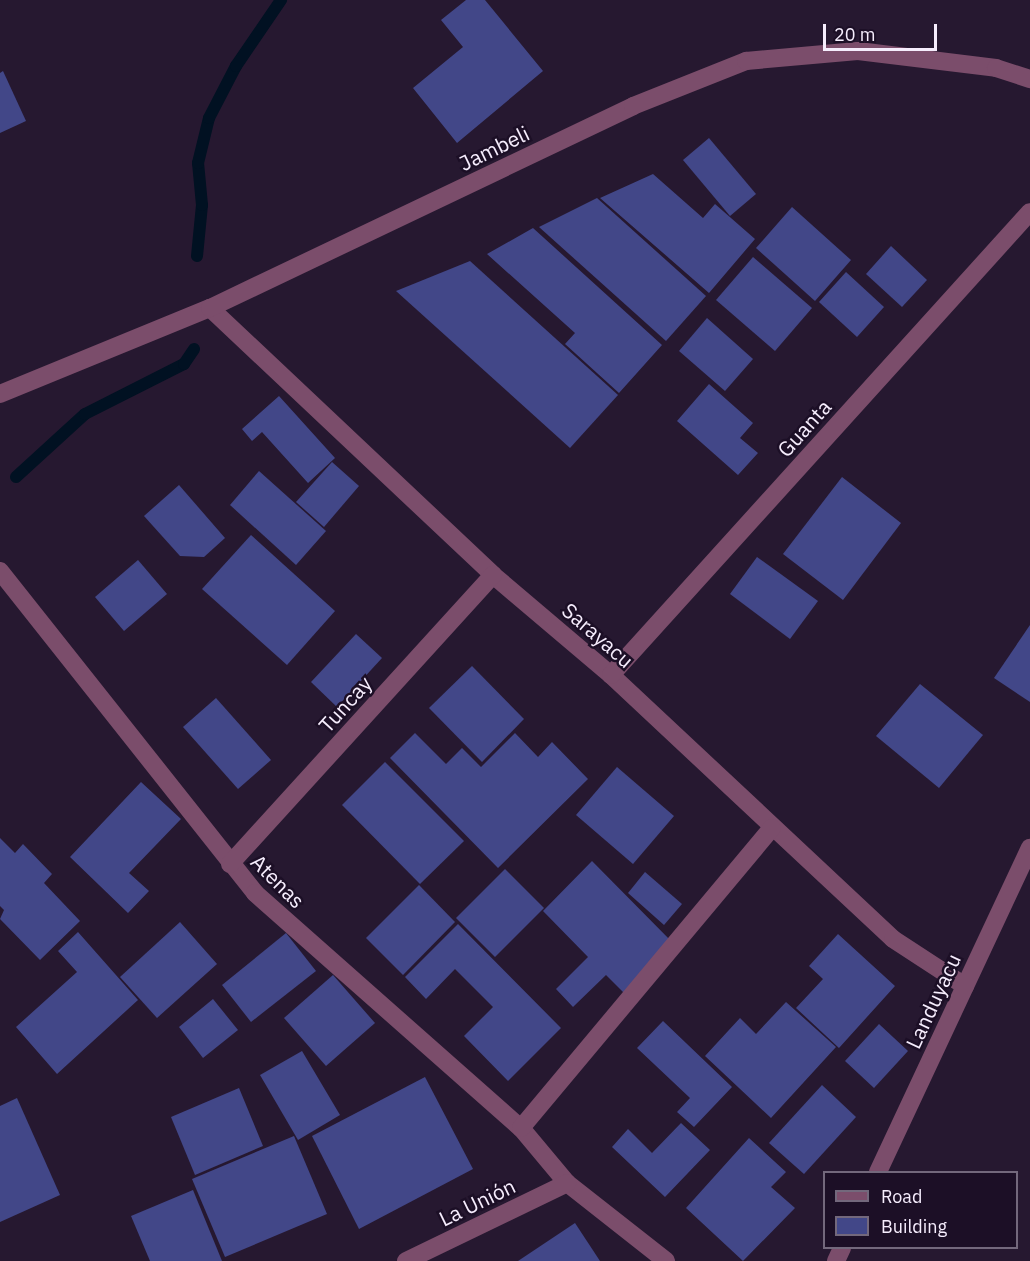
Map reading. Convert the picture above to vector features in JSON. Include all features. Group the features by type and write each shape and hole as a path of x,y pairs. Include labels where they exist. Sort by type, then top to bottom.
{"street":[{"name":"Jambeli","path":"0,394 210,308 633,106 746,61 858,51 996,68 1030,79"},
{"name":"Guanta","path":"611,675 1030,212"},
{"name":"Sarayacu","path":"210,308 493,575 611,675 893,939 965,986"},
{"name":"Atenas","path":"0,571 255,893 522,1128 567,1183 666,1261"},
{"name":"Tuncay","path":"230,864 493,575"},
{"path":"522,1128 772,828"},
{"name":"Landuyacu","path":"879,1171 1029,853"},
{"name":"La Unión","path":"406,1261 567,1183"}],"building":[{"path":"466,0 485,0 543,71 457,143 413,88 463,47 441,20"},
{"path":"3,71 26,121 0,133 0,73"},
{"path":"709,138 756,194 730,216 683,160"},
{"path":"653,174 703,218 715,204 755,239 709,293 600,198"},
{"path":"597,198 706,296 666,341 539,227"},
{"path":"792,207 851,260 815,301 756,248"},
{"path":"533,228 662,345 619,393 565,344 575,333 487,254"},
{"path":"891,246 927,280 902,307 866,274"},
{"path":"753,257 812,308 775,351 716,300"},
{"path":"470,261 618,395 570,448 396,291"},
{"path":"846,272 884,307 857,337 819,302"},
{"path":"707,318 753,359 725,391 679,351"},
{"path":"709,384 753,423 740,438 758,453 738,475 677,421"},
{"path":"279,396 335,458 308,483 262,432 252,441 242,429"},
{"path":"332,462 359,486 324,527 296,502"},
{"path":"259,471 326,531 296,565 230,505"},
{"path":"842,477 901,523 843,600 783,554"},
{"path":"179,485 225,538 204,557 180,556 144,516"},
{"path":"251,535 335,611 287,665 202,589"},
{"path":"757,557 818,601 790,639 730,594"},
{"path":"138,560 167,594 124,631 95,597"},
{"path":"1030,625 1030,702 994,678"},
{"path":"356,634 382,658 337,707 311,682"},
{"path":"472,666 524,719 482,762 429,708"},
{"path":"920,684 983,735 939,788 876,736"},
{"path":"216,698 271,760 238,789 183,727"},
{"path":"415,733 446,764 462,748 481,767 515,733 538,757 552,742 588,779 498,868 390,758"},
{"path":"385,762 464,841 420,884 342,805"},
{"path":"617,767 674,816 633,864 576,815"},
{"path":"141,782 181,819 129,873 149,891 128,913 70,857"},
{"path":"0,838 15,853 23,844 52,874 44,883 80,921 40,960 0,919 4,910 0,906"},
{"path":"592,861 674,944 625,994 606,975 573,1007 556,989 588,957 543,911"},
{"path":"505,869 544,908 495,957 456,918"},
{"path":"645,872 682,904 664,925 628,893"},
{"path":"419,885 455,922 403,975 366,938"},
{"path":"180,922 217,964 157,1018 120,977"},
{"path":"458,924 561,1028 508,1081 464,1036 493,1007 455,969 426,999 405,977"},
{"path":"78,932 138,1000 57,1074 16,1027 77,972 58,951"},
{"path":"286,933 316,971 251,1022 222,985"},
{"path":"838,934 895,986 839,1048 796,1008 823,979 809,966"},
{"path":"333,975 375,1023 326,1066 284,1018"},
{"path":"213,999 238,1030 203,1058 179,1027"},
{"path":"786,1002 836,1047 771,1118 705,1056 740,1018 756,1034"},
{"path":"663,1021 732,1087 694,1127 677,1112 690,1098 637,1048"},
{"path":"879,1024 908,1051 874,1088 845,1061"},
{"path":"302,1051 340,1115 298,1140 260,1075"},
{"path":"425,1077 473,1169 359,1229 312,1136"},
{"path":"822,1085 856,1117 804,1174 769,1143"},
{"path":"239,1088 263,1146 195,1175 171,1117"},
{"path":"17,1098 60,1195 0,1222 0,1106"},
{"path":"681,1123 710,1150 665,1197 612,1147 628,1129 652,1153"},
{"path":"294,1136 327,1214 225,1257 192,1179"},
{"path":"749,1138 786,1172 771,1187 795,1208 743,1261 686,1208"},
{"path":"193,1190 222,1261 150,1261 131,1216"},
{"path":"575,1223 600,1261 518,1261"}],"waterway":[{"path":"197,256 202,205 198,163 209,118 236,66 281,0"},
{"path":"16,477 85,414 184,364 194,349"}]}
